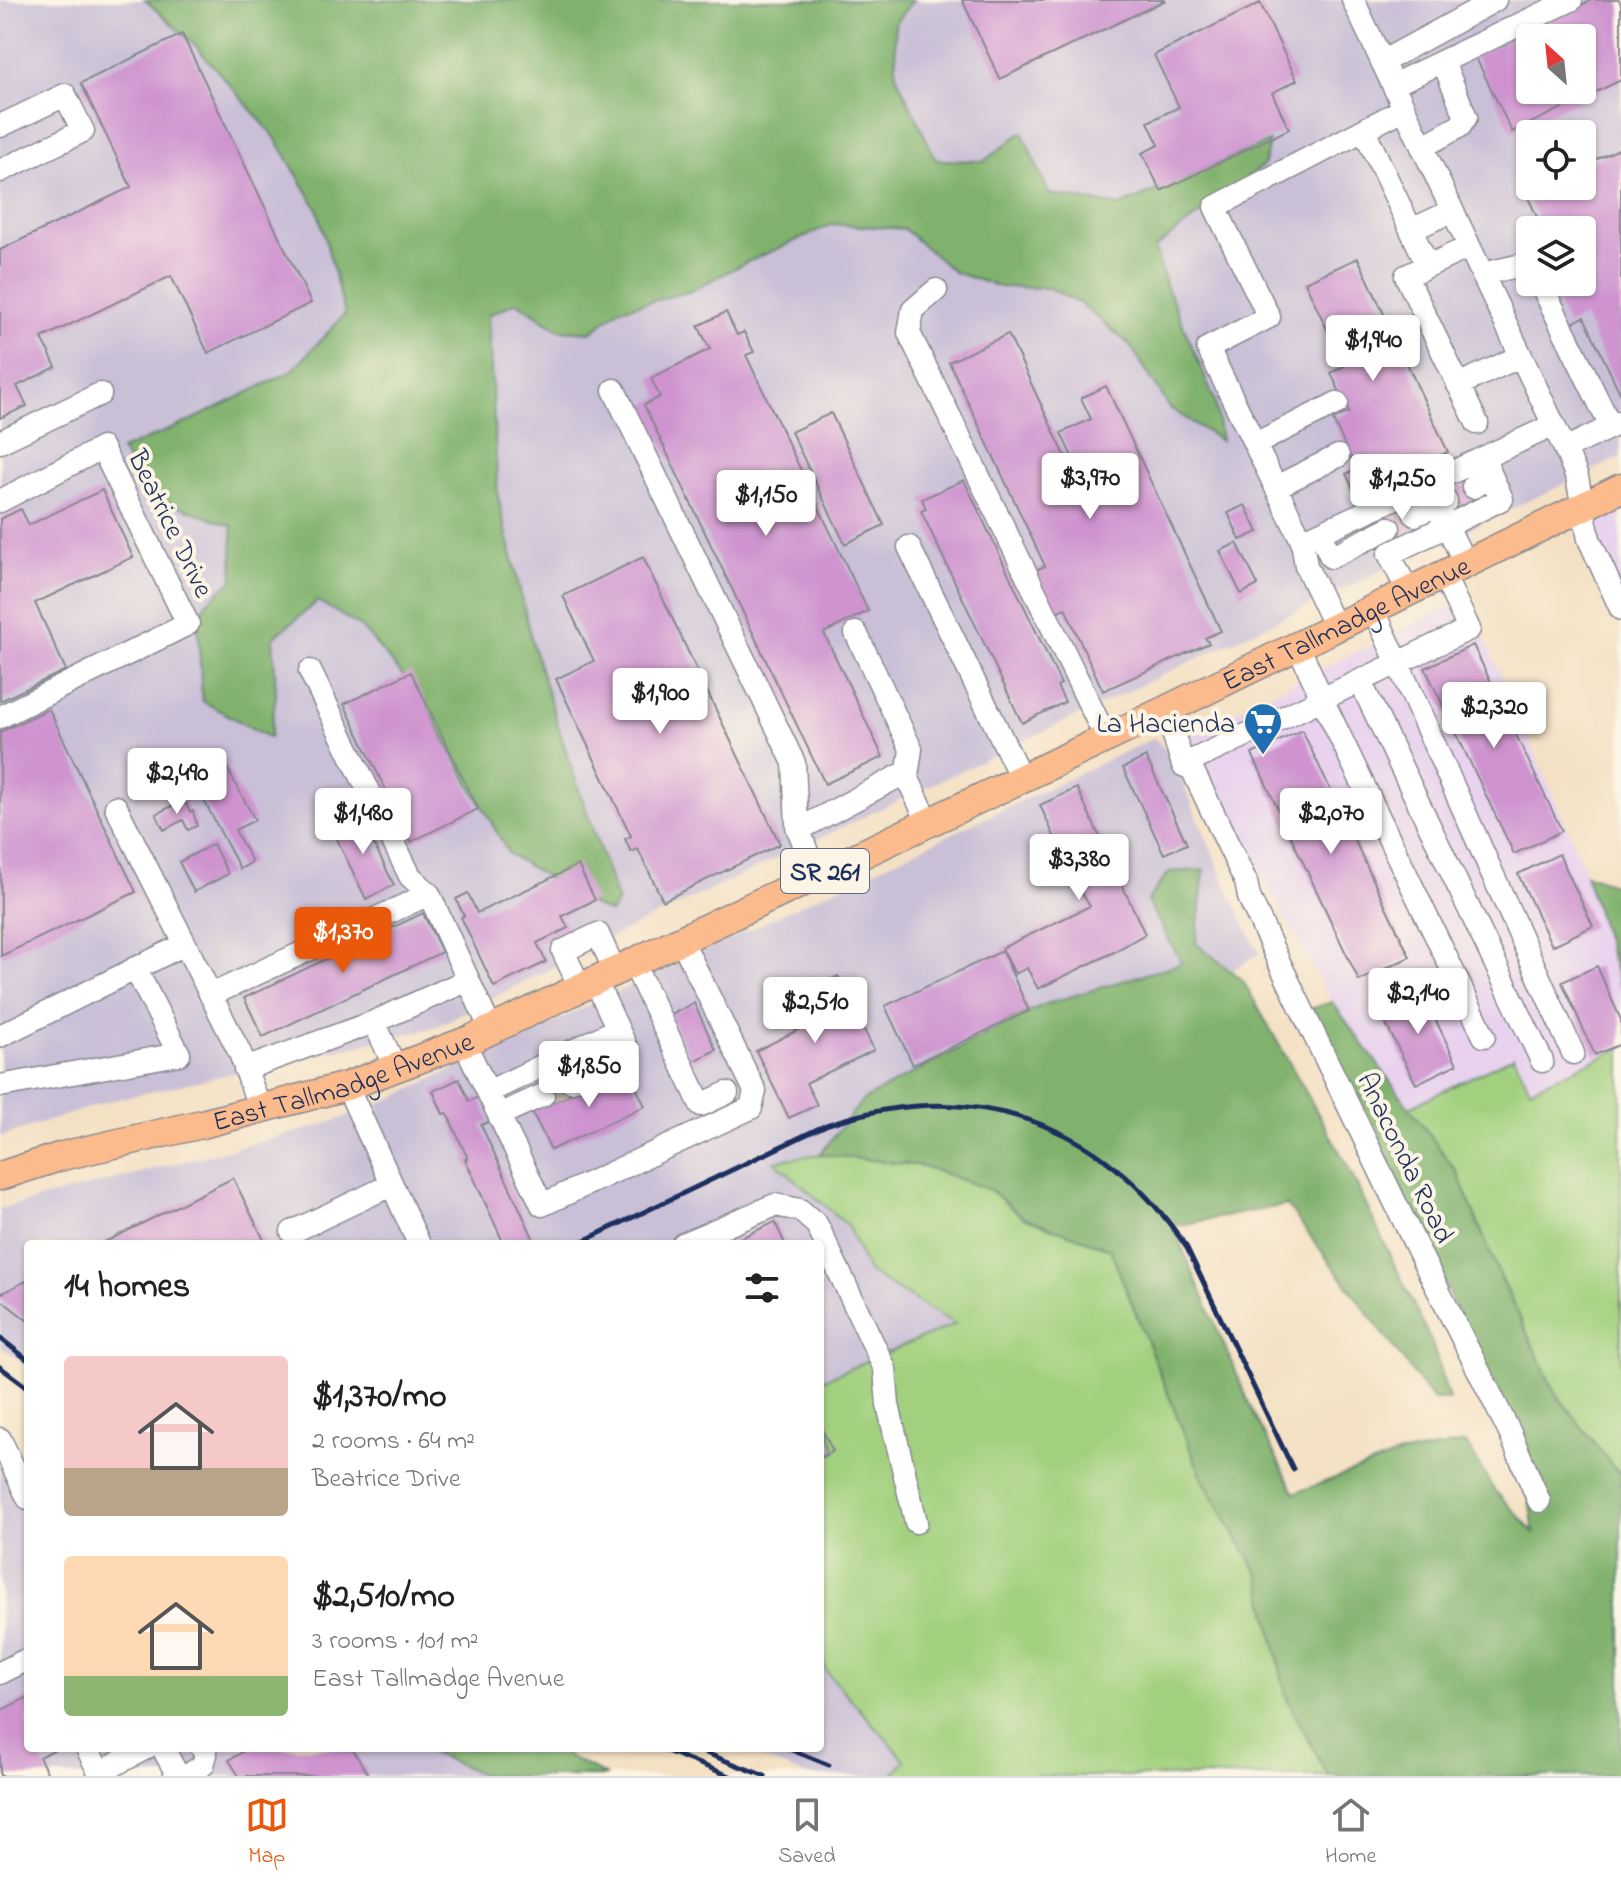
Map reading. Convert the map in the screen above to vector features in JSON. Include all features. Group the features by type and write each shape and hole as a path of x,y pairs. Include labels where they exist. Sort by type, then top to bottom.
{"main road":[{"name":"East Tallmadge Avenue","path":"0,1176 62,1156 347,1086 464,1042 1166,710 1621,488"}],"street":[{"path":"1353,0 1565,449 1577,477 1589,539 1621,609"},
{"path":"1382,62 1495,0"},
{"path":"1393,85 1571,0"},
{"path":"1422,147 1460,126 1466,117 1443,62"},
{"path":"0,126 65,95 83,131 0,171"},
{"path":"1384,531 1331,557 1311,537 1276,487 1208,348 1269,317 1215,207 1404,109"},
{"path":"1364,130 1428,266"},
{"path":"1411,230 1452,211"},
{"path":"1469,247 1406,276 1477,423"},
{"path":"1482,274 1516,266"},
{"path":"936,290 913,310 909,333 1106,738"},
{"path":"1547,296 1616,425 1565,449"},
{"path":"1458,385 1521,356"},
{"path":"614,390 794,763 798,830 816,875"},
{"path":"0,442 100,394"},
{"path":"1255,444 1337,403"},
{"path":"1311,537 1425,484 1483,474 1554,425"},
{"name":"Beatrice Drive","path":"0,501 102,448 188,624 0,717"},
{"path":"1276,487 1338,456"},
{"path":"1389,554 1502,499 1483,474"},
{"path":"1183,765 1469,629 1441,503 1425,484"},
{"path":"1415,515 1441,503"},
{"path":"1368,511 1384,531 1389,554 1408,591"},
{"path":"1311,537 1306,566 1335,627"},
{"path":"909,547 1021,778"},
{"path":"1373,608 1573,1053"},
{"path":"856,633 911,749 907,777 928,822"},
{"path":"1298,645 1484,1036"},
{"path":"310,671 410,876 429,894 491,1030"},
{"path":"1360,681 1542,1061"},
{"name":"Anaconda Road","path":"1166,710 1183,765 1192,769 1246,882 1249,897 1278,960 1510,1433 1539,1501"},
{"path":"798,830 899,776 907,777"},
{"path":"116,807 211,995 260,1109"},
{"path":"211,995 429,894"},
{"path":"464,1042 542,1205 751,1108 755,1091 681,939"},
{"path":"0,1036 185,944"},
{"path":"0,1086 179,1054 135,968"},
{"path":"571,1081 629,1053 618,1029 606,975"},
{"path":"606,975 701,1105 727,1093"},
{"path":"245,1069 374,1022 468,980"},
{"path":"374,1022 396,1069"},
{"path":"488,1092 618,1029"},
{"path":"347,1086 417,1240"},
{"path":"499,1115 543,1095"},
{"path":"292,1232 391,1185"},
{"path":"692,1240 775,1205 800,1210 817,1225 885,1369 888,1405 916,1522"},
{"path":"0,1439 24,1490"},
{"path":"0,1673 24,1661"},
{"path":"89,1752 100,1774 139,1752"},
{"path":"165,1752 178,1776"},
{"path":"187,1776 203,1765 205,1752"}],"shaded area":[{"path":"0,0 1621,0 1621,457 628,929 433,1028 109,1101 0,1137"},
{"path":"1621,488 1621,609 1584,524"},
{"path":"1467,598 1569,831 1621,965 1621,1048 1529,1089 1514,1056 1387,1118 1332,1002 1241,839 1188,734"},
{"path":"1154,738 1171,755 1231,896 1259,953 1231,971 1196,943 1204,870 1147,901 1183,963 1046,1004 1019,1016 821,1153 990,1190 1023,1217 966,1689 892,1776 808,1776 747,1752 824,1752 824,1240 24,1240 24,1363 0,1346 0,1209 317,1127 380,1104"},
{"path":"0,1439 24,1490 24,1752 430,1752 486,1776 0,1776"}],"green space":[{"path":"145,0 913,0 895,23 896,75 936,160 984,161 1022,132 1049,194 1120,206 1269,142 1264,165 1155,248 1166,285 1215,401 1221,441 1170,408 1130,345 1081,304 1049,288 1000,287 954,272 904,229 833,224 688,292 620,309 591,332 559,330 517,302 488,315 498,497 533,646 618,902 610,913 509,854 422,698 362,628 318,601 273,638 276,694 270,738 202,701 198,623 206,603 233,579 232,526 148,495 121,450 188,422 292,371 345,314 317,208 274,136 195,45"},
{"path":"1204,870 1196,943 1243,981 1346,1163 1432,1343 1449,1400 1433,1400 1287,1205 1173,1226 1255,1417 1295,1493 1397,1455 1466,1443 1494,1490 1534,1532 1520,1439 1310,1009 1332,1002 1457,1172 1496,1267 1554,1391 1621,1474 1621,1776 1328,1776 1287,1699 1259,1575 1202,1478 1110,1249 1023,1217 990,1190 923,1166 820,1154 863,1100 1019,1016 1046,1004 1182,963 1147,901 1169,872"},
{"path":"1585,874 1621,887 1621,987 1620,985"},
{"path":"1621,1048 1621,1474 1554,1391 1496,1267 1457,1172 1387,1118 1514,1056 1530,1089"},
{"path":"820,1154 923,1166 990,1190 1023,1217 1110,1249 1202,1478 1259,1575 1287,1699 1328,1776 892,1776 905,1760 824,1667 824,1457 836,1451 824,1414 824,1379 955,1324 868,1272 847,1225 774,1161"},
{"path":"430,1752 560,1752 607,1776 486,1776"}],"building":[{"path":"962,0 1166,0 1000,79"},
{"path":"1592,0 1619,0 1621,80 1596,92 1596,24 1542,24"},
{"path":"1260,3 1297,80 1272,93 1289,129 1161,191 1142,153 1159,145 1148,122 1179,107 1154,55"},
{"path":"182,34 311,303 208,353 171,276 42,338 56,367 17,386 27,406 0,418 0,250 131,187 81,83"},
{"path":"1516,36 1516,104 1571,104 1537,120 1516,120 1516,130 1512,132 1475,56"},
{"path":"1621,148 1621,395 1584,317 1568,325 1554,296 1596,296 1596,216 1537,216 1529,200 1596,200 1596,160"},
{"path":"1358,258 1448,452 1356,495 1346,474 1356,469 1333,420 1349,412 1331,373 1344,366 1305,282"},
{"path":"726,312 737,335 744,332 754,352 746,355 868,611 824,633 883,757 825,784 644,405 660,397 651,378 710,349 698,326"},
{"path":"1008,334 1075,477 1080,474 1061,433 1091,419 1081,398 1106,386 1221,631 1205,638 1209,643 1103,691 1065,608 1056,612 1036,570 1045,566 949,362"},
{"path":"831,413 884,525 845,544 791,432"},
{"path":"1465,471 1482,506 1455,519 1438,485"},
{"path":"964,480 1061,684 1057,686 1065,702 1022,723 921,511 926,509 922,499"},
{"path":"102,490 133,557 35,603 66,670 0,701 0,519 21,509 29,525"},
{"path":"1408,499 1424,533 1397,546 1380,512"},
{"path":"1245,505 1258,532 1240,540 1228,513"},
{"path":"1237,543 1258,585 1241,594 1220,551"},
{"path":"643,557 780,844 663,901 638,849 631,852 625,839 631,836 556,679 594,661 563,596"},
{"path":"1473,645 1562,831 1514,854 1425,668"},
{"path":"411,672 478,809 411,842 344,704"},
{"path":"49,709 136,892 1,956 0,732"},
{"path":"1302,730 1410,957 1359,981 1252,754"},
{"path":"219,753 255,820 235,830 252,862 240,869 197,787 175,799 166,781"},
{"path":"1146,757 1187,844 1164,854 1123,768"},
{"path":"1077,788 1145,934 1038,989 1027,968 1015,974 1002,948 1090,906 1075,883 1040,805"},
{"path":"184,800 190,812 193,811 197,826 188,830 183,820 164,830 156,814"},
{"path":"359,814 394,885 366,899 331,827"},
{"path":"213,844 228,874 194,892 179,862"},
{"path":"1559,854 1593,926 1552,946 1518,874"},
{"path":"578,865 595,900 562,916 568,928 537,943 546,962 494,987 461,917 464,916 456,899 468,893 477,913"},
{"path":"423,913 442,952 263,1037 244,998"},
{"path":"1002,951 1029,1011 913,1065 885,1006"},
{"path":"1597,966 1621,1020 1621,1044 1595,1055 1562,982"},
{"path":"838,976 874,1050 806,1083 817,1105 789,1118 756,1051 806,1026 793,998"},
{"path":"1420,988 1457,1064 1416,1084 1378,1008"},
{"path":"694,1003 716,1050 692,1062 670,1015"},
{"path":"626,1067 645,1106 551,1150 532,1112"},
{"path":"459,1079 469,1101 479,1097 490,1121 481,1125 534,1240 502,1240 447,1113 443,1114 433,1091"},
{"path":"233,1178 264,1240 109,1240"},
{"path":"775,1222 783,1240 737,1240"},
{"path":"24,1282 24,1318 0,1299 0,1294"},
{"path":"824,1434 833,1451 824,1456"},
{"path":"24,1699 24,1752 50,1752 39,1757 49,1776 0,1776 0,1711"},
{"path":"242,1752 354,1752 369,1776 239,1776 229,1760"}],"tunnel":[{"path":"543,1095 571,1081"}],"railway":[{"path":"585,1240 826,1125 880,1111 932,1106 982,1109 1029,1120 1074,1140 1115,1168 1153,1204 1187,1248 1293,1469"},
{"path":"0,1338 24,1357"},
{"path":"0,1367 24,1385"},
{"path":"669,1752 730,1776"},
{"path":"703,1752 765,1776"},
{"path":"797,1752 829,1765"}],"place":[{"name":"La Hacienda","path":"1263,756"}]}
